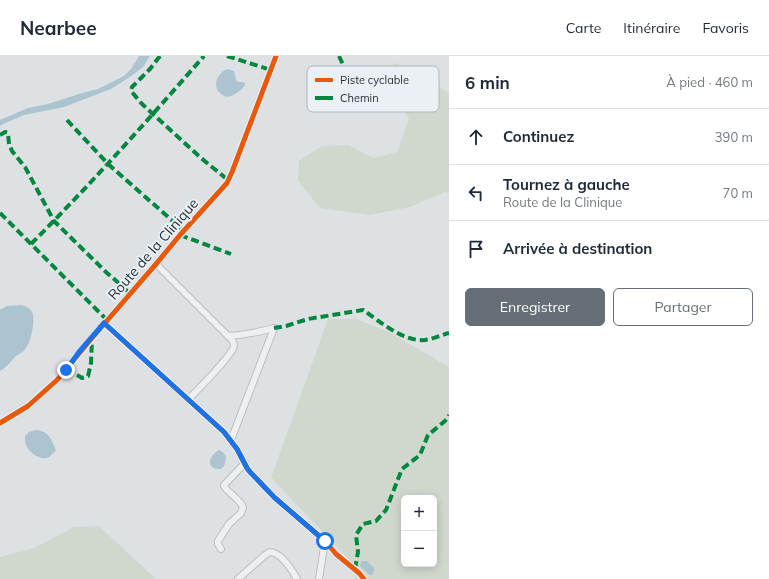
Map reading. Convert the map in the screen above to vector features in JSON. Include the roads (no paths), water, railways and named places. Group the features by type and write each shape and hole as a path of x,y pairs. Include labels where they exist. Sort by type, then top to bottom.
{"street":[{"name":"Route de la Clinique","path":"0,423 28,406 52,386 104,323 222,189 228,180 276,56"},
{"path":"156,264 234,343 234,347 231,352 188,400"},
{"path":"104,323 224,432 231,440 250,472 275,498 325,541 336,554 364,579"},
{"path":"228,336 256,333 274,328 231,440"},
{"path":"221,549 218,541 229,524 241,513 243,507 242,504 225,488 224,485 245,463"},
{"path":"319,579 325,541"},
{"path":"238,579 270,552 276,553 288,564 297,579"}],"water":[{"path":"139,56 150,56 143,67 111,89 64,107 24,115 0,126 0,120 28,108 48,104 98,89 124,76 131,69"},
{"path":"227,69 234,71 236,80 238,82 244,82 245,85 238,92 227,97 218,91 216,83 219,75"},
{"path":"22,305 29,308 33,315 30,341 24,351 16,356 0,371 0,310 7,306"},
{"path":"39,430 49,436 53,443 56,450 49,457 38,457 28,449 25,442 25,436 29,432"},
{"path":"219,450 224,453 226,458 224,466 221,469 216,469 210,465 210,460"},
{"path":"362,561 367,561 374,568 372,575 360,566"}]}
